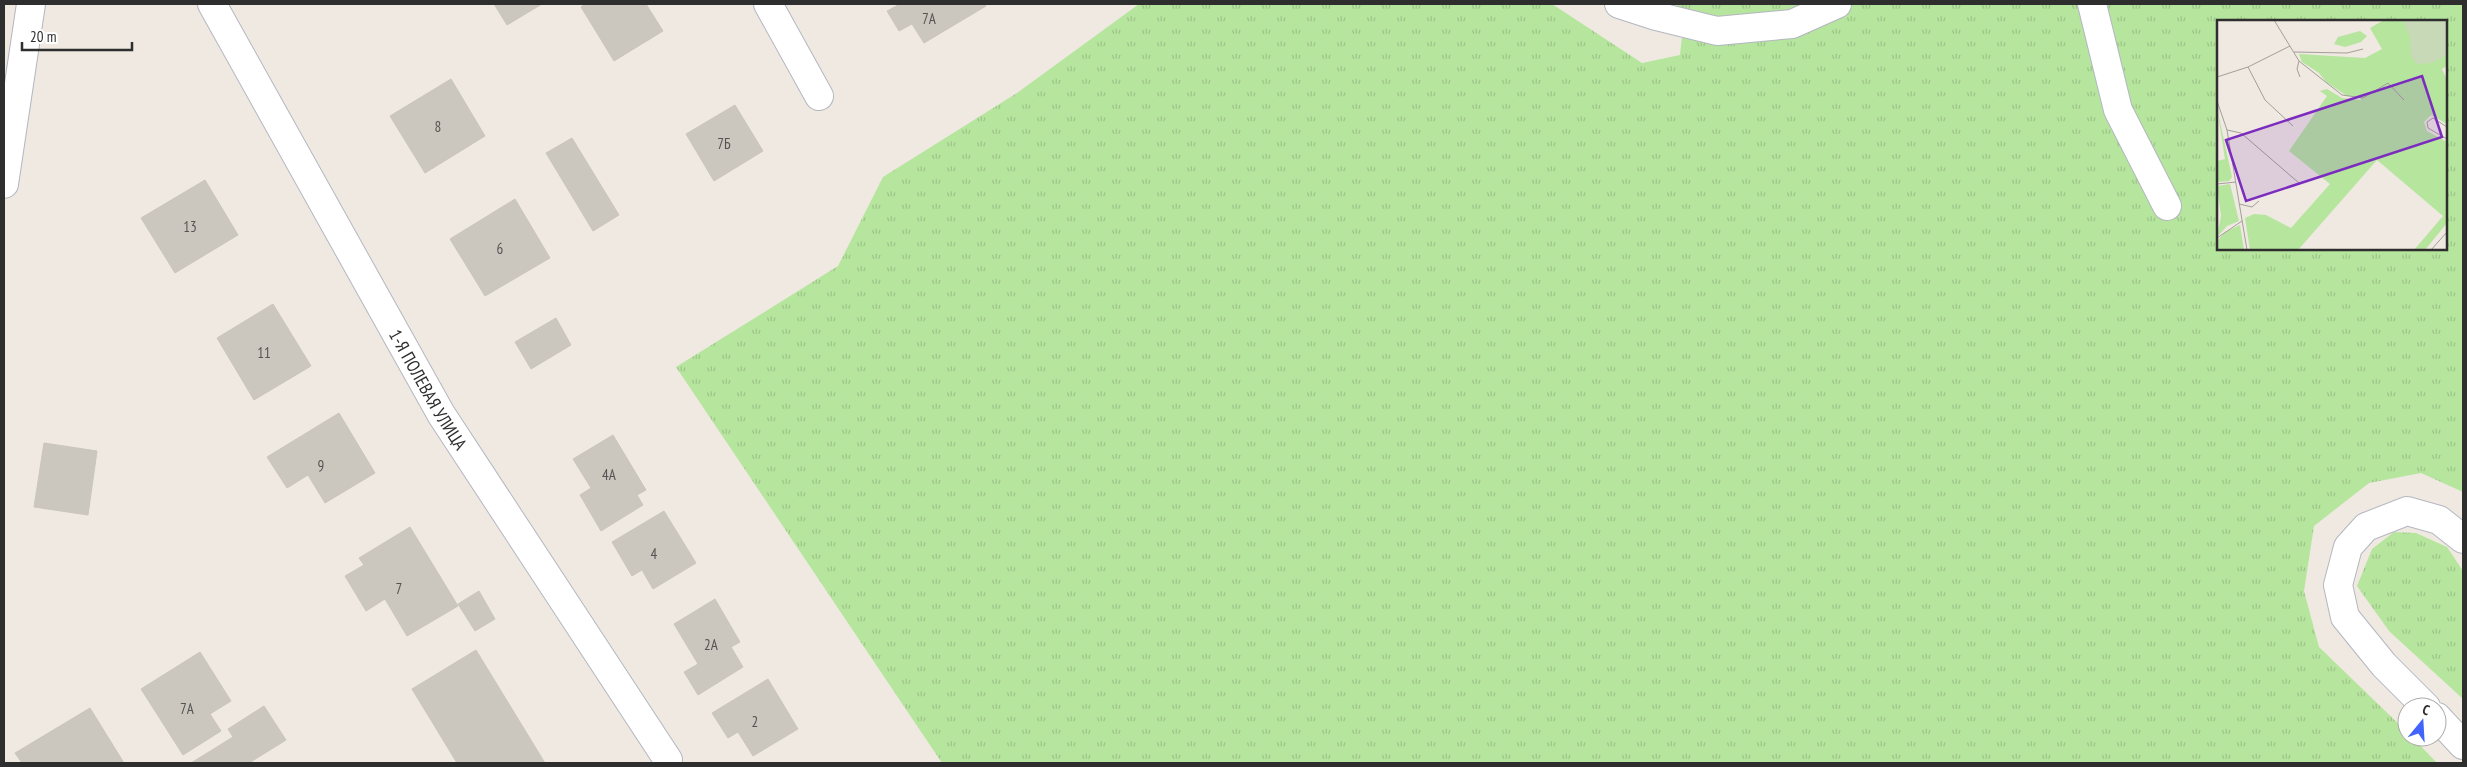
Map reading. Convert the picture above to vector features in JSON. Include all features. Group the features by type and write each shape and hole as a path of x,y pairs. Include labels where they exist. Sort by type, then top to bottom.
{"street":[{"path":"4,184 31,4"},
{"name":"1-Я ПОЛЕВАЯ УЛИЦА","path":"212,4 441,414 668,760"},
{"path":"768,4 819,96"},
{"path":"1619,4 1656,16 1717,31 1792,24 1837,4"},
{"path":"2092,4 2118,110 2166,206"},
{"path":"2416,697 2378,658 2345,617 2338,585 2348,547 2366,527 2407,511 2439,520 2463,538"},
{"path":"2447,727 2463,744"}],"green space":[{"path":"1139,4 1552,4 1642,63 1680,55 1685,9 1673,4 2463,4 2463,492 2421,473 2369,483 2314,526 2304,591 2319,647 2397,722 2397,747 2422,747 2437,763 942,763 676,367 838,266 883,177 1017,93"},
{"path":"2394,532 2416,533 2447,547 2463,571 2463,699 2389,631 2357,586 2372,549"}],"building":[{"path":"494,4 542,4 507,25"},
{"path":"585,4 646,4 663,31 614,61 581,7"},
{"path":"900,4 985,4 986,6 924,43 912,24 899,31 887,11"},
{"path":"451,79 485,136 425,173 390,116"},
{"path":"735,105 763,151 714,181 686,134"},
{"path":"572,138 619,215 593,231 546,153"},
{"path":"205,180 238,235 175,273 141,218"},
{"path":"515,199 550,258 485,296 450,239"},
{"path":"273,304 311,366 254,400 217,338"},
{"path":"556,318 571,345 531,369 515,342"},
{"path":"339,413 375,473 325,503 308,475 287,488 267,457"},
{"path":"613,435 646,490 637,495 643,505 601,531 580,495 591,488 573,459"},
{"path":"44,443 97,451 88,515 34,507"},
{"path":"664,511 696,563 653,589 642,570 632,576 612,542"},
{"path":"410,527 458,606 407,636 385,599 366,611 345,576 364,565 359,558"},
{"path":"479,591 495,619 475,631 458,604"},
{"path":"715,599 740,642 731,647 743,667 698,695 684,672 698,664 674,624"},
{"path":"476,650 545,763 457,763 412,689"},
{"path":"200,652 231,701 210,714 221,731 183,755 141,689"},
{"path":"768,679 798,729 753,756 738,732 728,738 712,713"},
{"path":"264,706 286,740 249,763 191,763 233,737 228,729"},
{"path":"90,708 124,763 22,763 15,753"}]}
